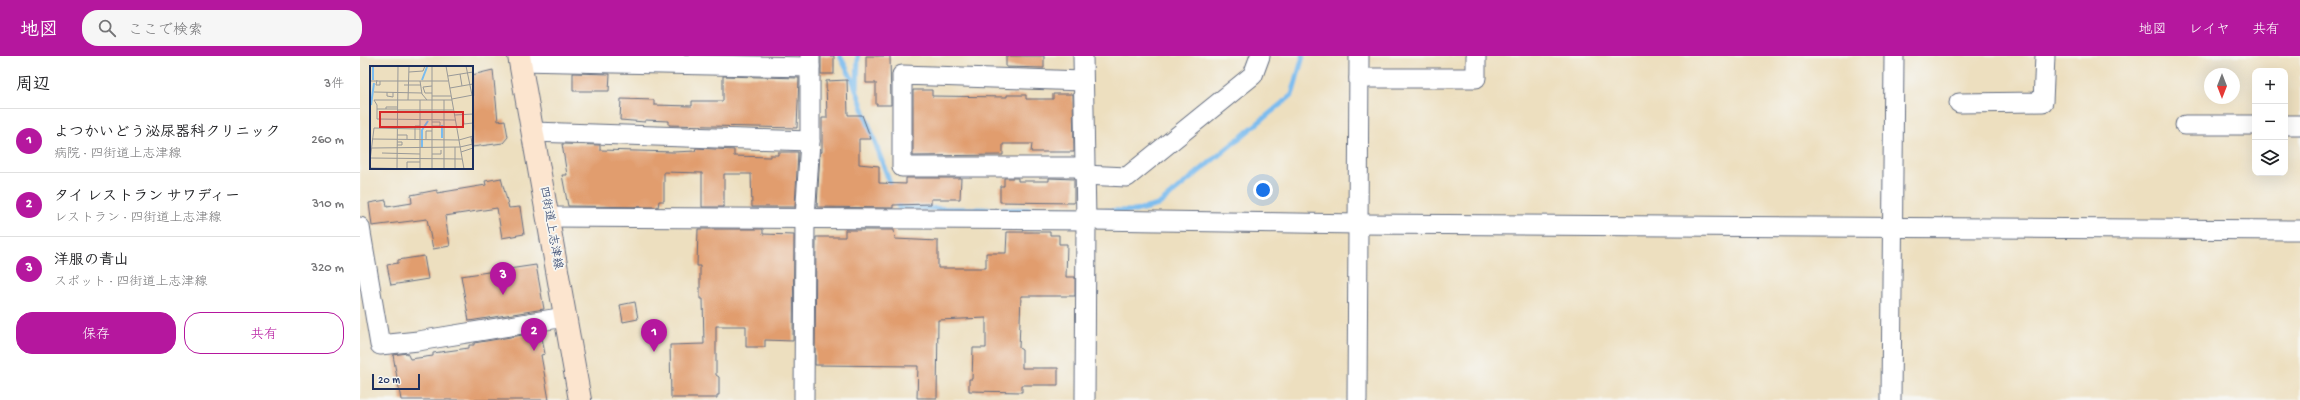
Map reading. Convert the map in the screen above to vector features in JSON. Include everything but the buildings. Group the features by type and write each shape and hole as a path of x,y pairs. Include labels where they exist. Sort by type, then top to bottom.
{"main road":[{"name":"四街道上志津線","path":"520,58 580,400"}],"street":[{"path":"1083,56 1086,214 1085,400"},
{"path":"1083,81 902,75 902,167 1084,171 1127,177 1253,75 1260,56"},
{"path":"1357,400 1359,56"},
{"path":"1359,78 1476,78 1476,56"},
{"path":"1892,400 1894,56"},
{"path":"1959,103 2044,102 2045,56"},
{"path":"520,58 810,61 810,142 805,218 804,400"},
{"path":"2185,125 2252,125"},
{"path":"2288,125 2300,126"},
{"path":"533,132 810,142"},
{"path":"548,218 805,218 1086,214 1358,224 2300,230"},
{"path":"360,228 367,308 380,345 418,341 565,317"}],"waterway":[{"path":"840,56 853,81 892,189"},
{"path":"857,89 858,56"},
{"path":"896,198 899,208 1135,211 1158,205 1292,95 1303,56"}],"place":[{"name":"洋服の青山","path":"503,295"},
{"name":"タイ レストラン サワディー","path":"534,351"},
{"name":"よつかいどう泌尿器科クリニック","path":"654,352"}]}
